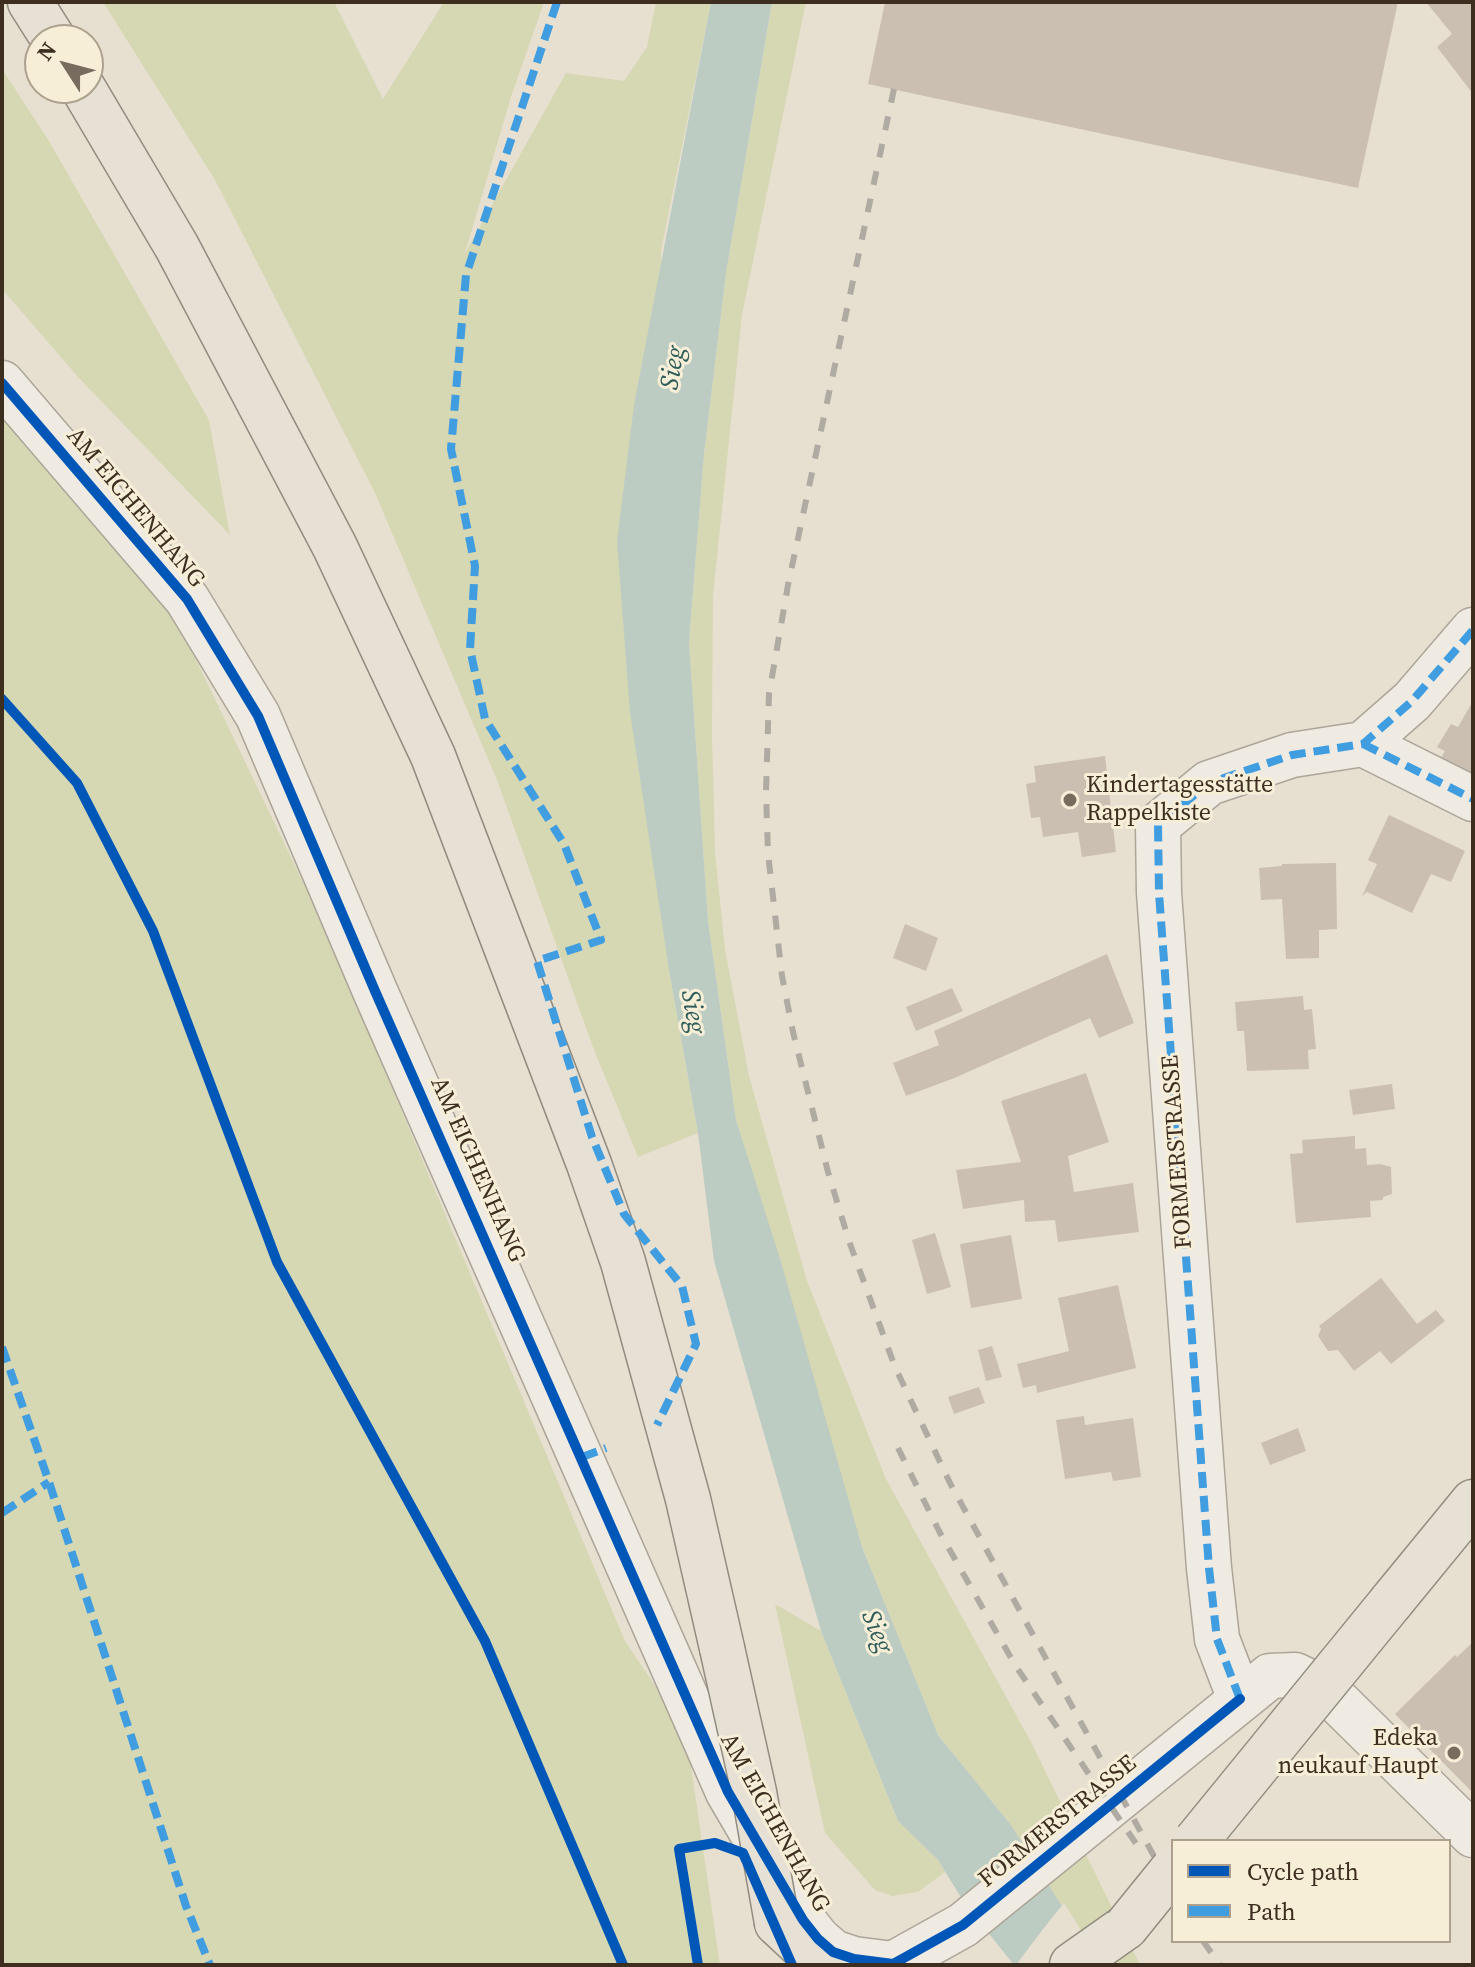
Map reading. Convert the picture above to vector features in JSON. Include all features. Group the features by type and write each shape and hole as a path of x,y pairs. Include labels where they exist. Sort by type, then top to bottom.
{"main road":[{"path":"30,2 44,24"},
{"path":"92,104 177,247 369,616 433,756 589,1164 623,1262 688,1499 754,1792 780,1944 822,1965"},
{"path":"1198,1839 1473,1502"},
{"path":"1099,1965 1171,1871"},
{"path":"1072,1965 1126,1927"}],"street":[{"name":"AM EICHENHANG","path":"2,383 187,599 258,716 375,991 728,1792 803,1920 818,1939 833,1952 893,1965"},
{"path":"1473,630 1412,701 1363,744 1473,799"},
{"name":"FORMERSTRASSE","path":"1240,1699 1217,1639 1209,1568 1159,893 1158,825 1209,783 1292,755 1363,744"},
{"name":"FORMERSTRASSE","path":"893,1965 963,1925 1270,1676 1295,1675 1326,1690 1473,1835"}],"green space":[{"path":"103,2 334,2 383,99 444,2 544,2 511,97 465,253 566,73 624,81 647,47 656,2 711,2 661,251 669,970 698,1133 638,1157 594,1050 497,780 375,493 215,180"},
{"path":"772,2 806,2 742,315 713,596 715,852 725,949 749,1076 807,1281 886,1479 1031,1742 1140,1965 1099,1965 1011,1825 938,1735 862,1547 736,1120 708,921 689,642 704,454 726,273"},
{"path":"2,69 49,141 209,420 230,535 78,377 2,289"},
{"path":"2,408 176,618 322,922 625,1641 686,1732 720,1965 2,1965"},
{"path":"775,1604 821,1631 898,1821 938,1860 945,1872 918,1892 892,1896 875,1890 825,1833"}],"water":[{"name":"Sieg","path":"711,2 772,2 726,273 704,454 689,642 708,921 736,1120 781,1262 862,1547 938,1735 1011,1825 1099,1965 1014,1965 965,1904 938,1860 898,1821 821,1631 714,1261 698,1133 669,970 630,712 617,541 634,405"}],"pier":[{"path":"1064,1903 1103,1965 1016,1965 1043,1929"}],"building":[{"path":"885,2 1398,2 1358,188 868,84"},
{"path":"1426,2 1473,2 1473,94 1437,47 1452,34"},
{"path":"1473,701 1473,780 1439,761 1445,751 1437,747 1451,724 1458,727"},
{"name":"Kindertagesstätte Rappelkiste","path":"1105,756 1116,852 1082,857 1078,832 1043,837 1040,817 1031,818 1026,784 1036,782 1034,766"},
{"path":"1389,815 1465,851 1451,882 1431,874 1412,913 1367,892 1362,896 1377,864 1368,860"},
{"path":"1336,863 1337,929 1319,930 1319,958 1286,959 1282,899 1261,900 1259,868 1282,864"},
{"path":"905,924 938,938 926,971 893,958"},
{"path":"1107,954 1134,1023 1099,1038 1090,1018 906,1096 893,1063 939,1045 934,1031"},
{"path":"952,988 963,1011 916,1031 906,1007"},
{"path":"1303,996 1304,1010 1312,1009 1316,1049 1308,1050 1309,1069 1247,1071 1244,1031 1237,1031 1235,1002"},
{"path":"1086,1073 1109,1142 1068,1156 1074,1192 1133,1183 1139,1232 1058,1242 1055,1220 1025,1222 1024,1200 963,1209 956,1170 1021,1162 1001,1101"},
{"path":"1392,1084 1395,1109 1353,1115 1349,1090"},
{"path":"1355,1136 1355,1149 1366,1148 1367,1165 1391,1167 1392,1194 1383,1197 1383,1200 1370,1201 1371,1217 1296,1223 1290,1154 1303,1153 1302,1140"},
{"path":"935,1233 951,1287 927,1294 912,1240"},
{"path":"1011,1235 1022,1299 971,1308 960,1244"},
{"path":"1381,1278 1417,1324 1436,1310 1445,1321 1391,1364 1380,1351 1354,1371 1338,1350 1328,1351 1318,1336 1319,1326"},
{"path":"1118,1285 1136,1368 1037,1393 1036,1385 1023,1388 1017,1364 1069,1351 1058,1298"},
{"path":"992,1346 1002,1377 986,1381 978,1350"},
{"path":"979,1387 985,1403 954,1414 948,1397"},
{"path":"1084,1416 1085,1425 1133,1418 1141,1477 1113,1481 1111,1472 1065,1479 1056,1420"},
{"path":"1298,1428 1306,1451 1270,1465 1261,1443"},
{"name":"Edeka neukauf Haupt","path":"1473,1642 1473,1793 1395,1714 1455,1655 1457,1657"}],"railway":[{"path":"894,89 788,585 769,694 768,853 782,976 828,1172 849,1241 895,1367 950,1483 1171,1887"},
{"path":"898,1448 939,1531 1015,1665 1139,1848"},
{"path":"1204,1943 1220,1965"}],"marked path":[{"path":"557,2 466,275 451,449 475,566 470,649 485,719 564,844 601,940 537,961 592,1137 624,1214 682,1286 696,1344 657,1425"},
{"path":"1240,1699 1217,1639 1209,1568 1159,893 1158,825 1209,783 1292,755 1363,744 1412,701 1473,630"},
{"path":"1363,744 1473,799"},
{"path":"2,1347 49,1482 186,1906 210,1965"},
{"path":"582,1457 606,1448"},
{"path":"2,1513 49,1482"}],"cycle path":[{"path":"2,383 187,599 258,716 375,991 728,1792 803,1920 818,1939 833,1952 854,1959 893,1964 963,1925 1240,1699"},
{"path":"2,699 77,783 153,931 277,1262 485,1641 623,1965"},
{"path":"698,1965 679,1849 715,1843 743,1853 792,1965"}],"place":[{"name":"Kindertagesstätte Rappelkiste","path":"1070,800"},
{"name":"Edeka neukauf Haupt","path":"1454,1753"}]}
